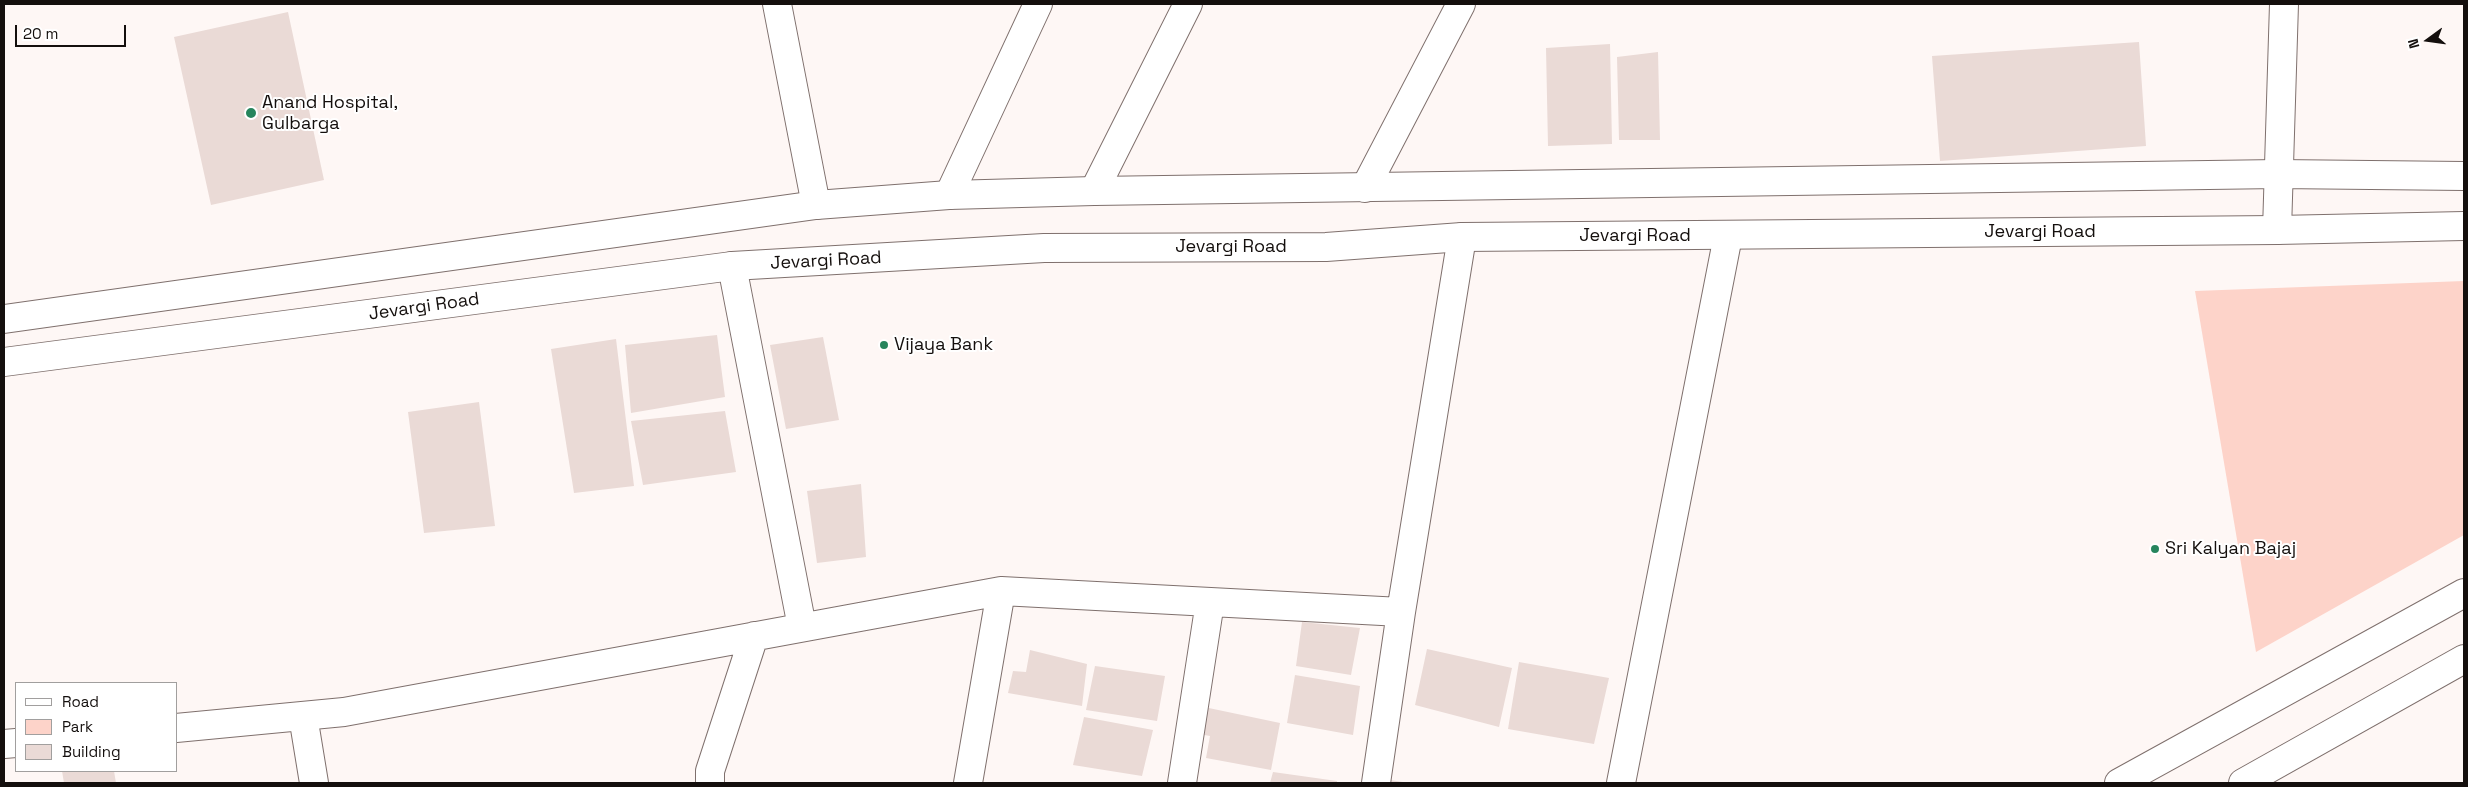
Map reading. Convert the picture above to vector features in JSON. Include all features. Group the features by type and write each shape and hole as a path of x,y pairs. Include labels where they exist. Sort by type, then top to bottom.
{"main road":[{"path":"777,4 816,205"},
{"path":"948,195 1038,4"},
{"path":"1094,191 1188,4"},
{"path":"1366,188 1461,4"},
{"path":"2277,230 2284,4"},
{"path":"4,320 816,205 948,195 1094,191 2278,174 2464,176"},
{"name":"Jevargi Road","path":"4,362 732,266 1044,248 1326,247 1462,237 2277,230 2464,226"},
{"path":"1621,783 1728,236"},
{"path":"1376,783 1400,612 1462,237"},
{"path":"732,266 802,627"},
{"path":"178,728 344,712 1001,591 1400,612"},
{"path":"968,783 1001,591"},
{"path":"2119,783 2464,593"},
{"path":"1182,783 1210,602"},
{"path":"710,783 710,771 754,636"},
{"path":"2243,783 2464,659"},
{"path":"303,716 314,783"}],"green space":[{"path":"2464,281 2464,535 2256,652 2195,291"}],"building":[{"path":"288,12 324,180 211,205 174,37"},
{"path":"2139,42 2146,146 1940,161 1932,56"},
{"path":"1610,44 1612,144 1548,146 1546,48"},
{"path":"1658,52 1660,140 1619,140 1617,57"},
{"path":"717,335 725,397 631,413 625,345"},
{"path":"823,337 839,420 786,429 770,345"},
{"path":"616,339 634,486 574,493 551,349"},
{"path":"479,402 495,526 424,533 408,412"},
{"path":"725,411 736,472 643,485 631,421"},
{"path":"861,484 866,557 817,563 807,491"},
{"path":"1302,622 1360,628 1351,675 1296,666"},
{"path":"1427,649 1512,668 1499,727 1415,705"},
{"path":"1030,650 1087,664 1082,706 1008,693 1013,671 1026,672"},
{"path":"1519,662 1609,678 1594,744 1508,729"},
{"path":"1095,666 1165,676 1157,721 1086,710"},
{"path":"1295,675 1360,686 1353,735 1287,723"},
{"path":"1204,707 1280,723 1271,770 1206,758 1210,736 1199,734"},
{"path":"1084,717 1153,730 1142,776 1073,765"},
{"path":"62,772 114,772 116,783 64,783"},
{"path":"1273,772 1337,781 1337,783 1270,783"},
{"path":"1390,780 1403,782 1403,783 1389,783"}],"place":[{"name":"Anand Hospital, Gulbarga","path":"251,113"},
{"name":"Vijaya Bank","path":"884,345"},
{"name":"Sri Kalyan Bajaj","path":"2155,549"}]}
